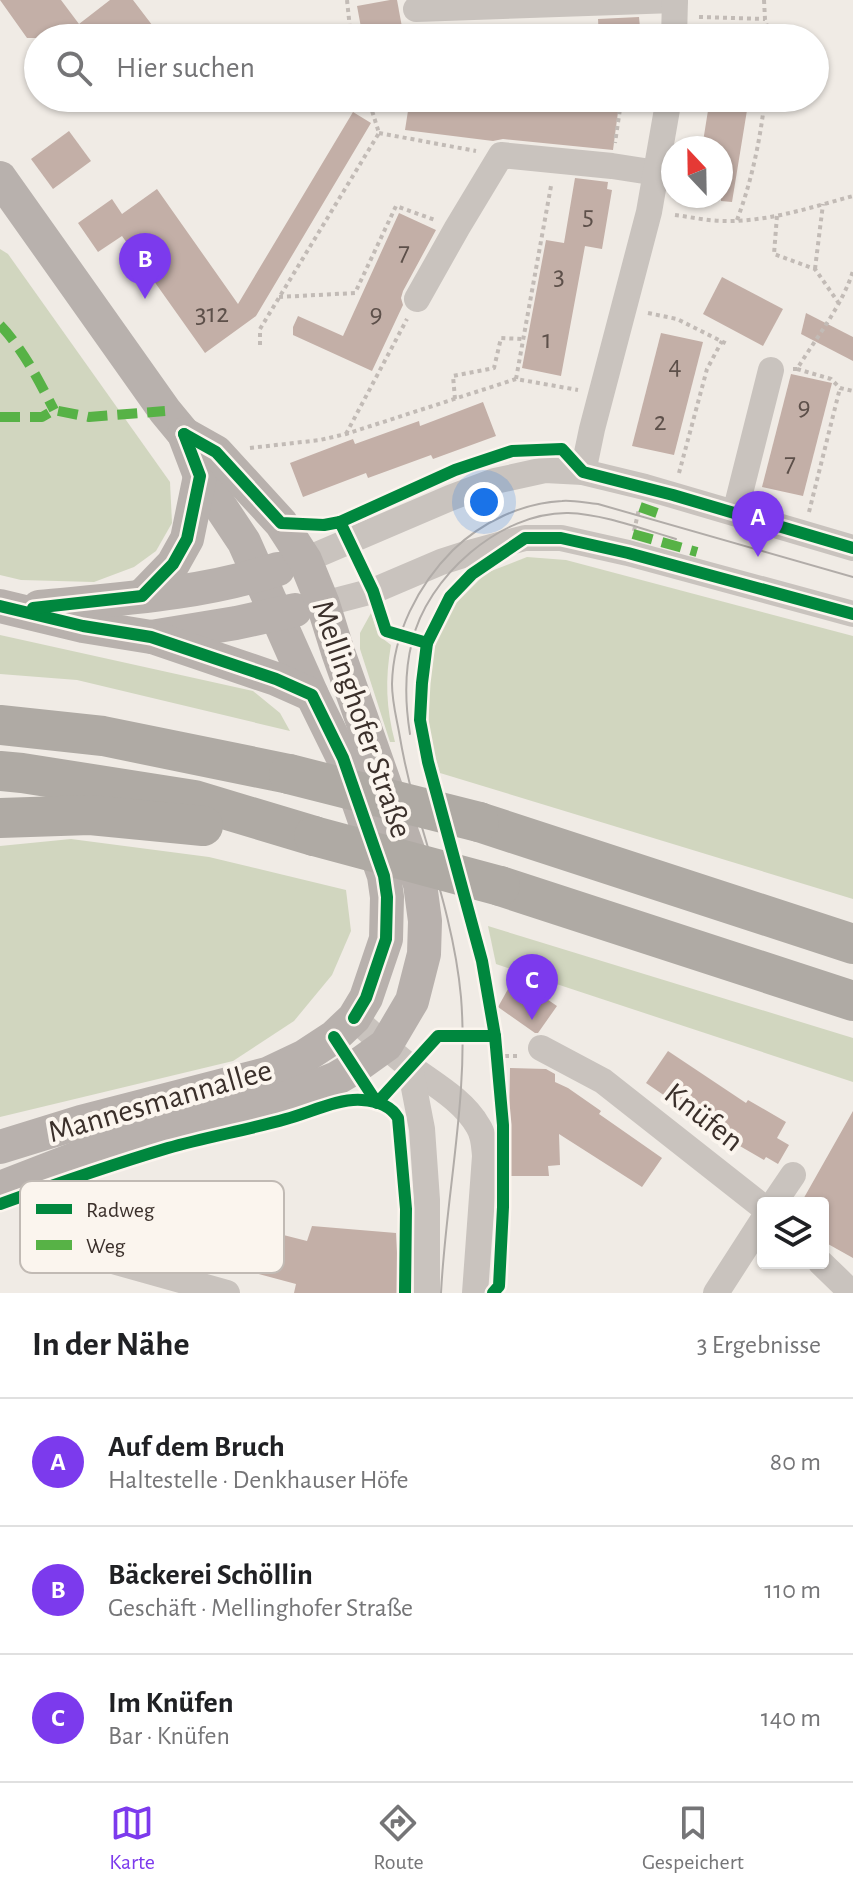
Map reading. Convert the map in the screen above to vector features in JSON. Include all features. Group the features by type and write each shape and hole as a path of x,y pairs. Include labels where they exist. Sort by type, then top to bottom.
{"highway":[{"path":"0,725 103,736 289,774 479,822 853,944"},
{"path":"0,771 194,800 500,886 853,1001"},
{"path":"0,818 90,815 314,836"}],"main road":[{"name":"Mellinghofer Straße","path":"6,198 59,259 156,398 208,464 281,523 305,560 420,884 425,921 424,954 398,1056"},
{"name":"Mellinghofer Straße","path":"208,464 343,758 384,876 386,939 366,998 354,1018"},
{"path":"142,596 173,564 187,539 208,464"},
{"path":"8,608 142,596 228,583 305,560"},
{"path":"151,637 323,604"},
{"path":"8,608 83,626 151,637 276,679 312,695"},
{"name":"Mannesmannallee","path":"0,1147 81,1122 267,1074 305,1056 334,1037 354,1018"},
{"name":"Mannesmannallee","path":"0,1188 85,1155 161,1131 277,1102 398,1056"}],"street":[{"path":"416,9 675,14"},
{"path":"583,472 649,212 667,112"},
{"path":"417,299 501,155 657,173"},
{"path":"735,513 784,370"},
{"path":"305,560 495,481 545,470 583,472 645,487 853,548"},
{"path":"323,604 373,591 441,562 525,538 561,538 853,614"},
{"path":"354,1018 460,1105 478,1124 484,1137 475,1293"},
{"name":"Knüfen","path":"541,1048 603,1081 757,1202"},
{"path":"398,1056 422,1129 427,1200 427,1293"},
{"path":"422,1129 460,1105"},
{"path":"778,1197 793,1175"},
{"path":"716,1293 757,1229"},
{"path":"827,1269 852,1293"},
{"path":"156,1273 227,1293"}],"path":[{"path":"347,0 350,24"},
{"path":"764,0 766,24"},
{"path":"675,14 765,19"},
{"path":"260,345 260,329 379,133 372,112"},
{"path":"612,166 620,112"},
{"path":"737,220 750,185 764,112"},
{"path":"379,133 501,155"},
{"path":"516,379 552,180"},
{"path":"649,212 725,221 777,216 853,196"},
{"path":"815,269 823,204"},
{"path":"279,297 355,293 396,206 457,228"},
{"path":"777,216 774,254 815,269 838,302"},
{"path":"853,271 838,302 784,370 831,379 840,388 853,391"},
{"path":"346,434 417,299"},
{"path":"625,308 677,319 725,342 707,369 673,495"},
{"path":"455,399 453,376 494,368 501,338 523,339"},
{"path":"208,464 346,434 516,379 560,385 602,396"},
{"path":"804,534 840,388"},
{"path":"362,389 369,391"},
{"path":"628,553 645,487"}],"green space":[{"path":"0,249 8,254 170,482 172,523 156,551 134,567 94,582 21,580 0,575"},
{"path":"527,557 566,560 853,636 853,899 440,773 429,735 431,643 446,613 486,573"},
{"path":"371,613 378,635 391,645 387,694 395,742 390,742 360,649 360,633"},
{"path":"0,635 253,691 280,713 290,731 77,680 0,674"},
{"path":"71,839 209,857 346,890 351,931 332,975 294,1021 233,1061 0,1117 0,846"},
{"path":"488,926 853,1038 853,1082 496,964"}],"building":[{"path":"0,0 61,0 79,24 24,24 24,34"},
{"path":"110,0 133,0 151,24 79,24"},
{"path":"397,0 401,24 360,24 357,6"},
{"path":"639,17 640,24 598,24 598,19"},
{"path":"353,112 371,123 256,316 205,353 122,236 98,252 78,223 112,199 122,214 157,189 238,304"},
{"path":"408,112 618,112 613,150 503,139 493,141 405,130"},
{"path":"708,112 747,112 733,196 733,136 704,136"},
{"path":"69,131 91,161 53,189 31,159"},
{"path":"575,178 608,182 607,189 612,190 602,249 585,246 561,376 522,368 546,240 564,243"},
{"path":"399,213 436,230 403,291 403,305 372,371 293,335 298,316 343,336"},
{"path":"722,277 783,309 763,346 703,314"},
{"path":"806,313 853,337 853,361 801,334"},
{"path":"661,333 703,342 674,455 632,446"},
{"path":"791,374 832,383 803,496 762,487"},
{"path":"483,402 496,436 368,478 366,473 303,497 290,463 353,439 355,444 419,421 420,426"},
{"path":"512,982 529,993 532,989 557,1006 538,1033 498,1007"},
{"path":"668,1051 746,1103 748,1100 786,1122 777,1138 789,1145 778,1164 766,1157 764,1160 726,1138 728,1135 646,1083"},
{"path":"510,1068 546,1069 555,1074 555,1082 601,1111 599,1114 662,1158 642,1187 559,1134 560,1165 548,1166 549,1176 508,1176"},
{"path":"853,1111 853,1258 829,1245 829,1197 804,1197"},
{"path":"312,1226 396,1233 399,1293 294,1293 296,1284 254,1273 284,1273 284,1235 307,1241"}],"tram line":[{"path":"441,1293 460,1108 463,1034 454,947 408,776 393,696 393,665 397,647 419,595 440,564 477,531 518,510 566,501 598,504 853,577"},
{"path":"410,734 406,688 412,642 420,618 450,572 493,536 542,516 568,513 609,519 676,539"}],"marked path":[{"path":"0,325 23,355 54,410"},
{"path":"0,417 42,417 54,410 89,417 165,411"},
{"path":"640,507 657,513"},
{"path":"633,534 697,552"}],"cycle path":[{"path":"184,434 216,452 281,523 324,525 340,522 373,591 386,631 427,643"},
{"path":"33,608 142,596 173,564 187,539 200,476 184,434"},
{"path":"340,522 455,470 512,451 562,449 583,472 853,548"},
{"path":"493,1293 499,1286 503,1207 503,1125 495,1036 482,961 428,762 420,720 427,643 450,597 472,574 525,538 561,538 853,614"},
{"path":"0,606 83,626 151,637 276,679 312,695 343,758 384,876 387,897 386,939 366,998 354,1018"},
{"path":"334,1037 377,1103 438,1036 495,1036"},
{"path":"67,1181 168,1148 271,1123 324,1106 353,1100 373,1102 387,1107 398,1118 406,1209 405,1293"},
{"path":"0,1204 20,1197"}],"place":[{"name":"Bäckerei Schöllin","path":"145,299"},
{"name":"Auf dem Bruch","path":"758,557"},
{"name":"Im Knüfen","path":"532,1020"}]}
